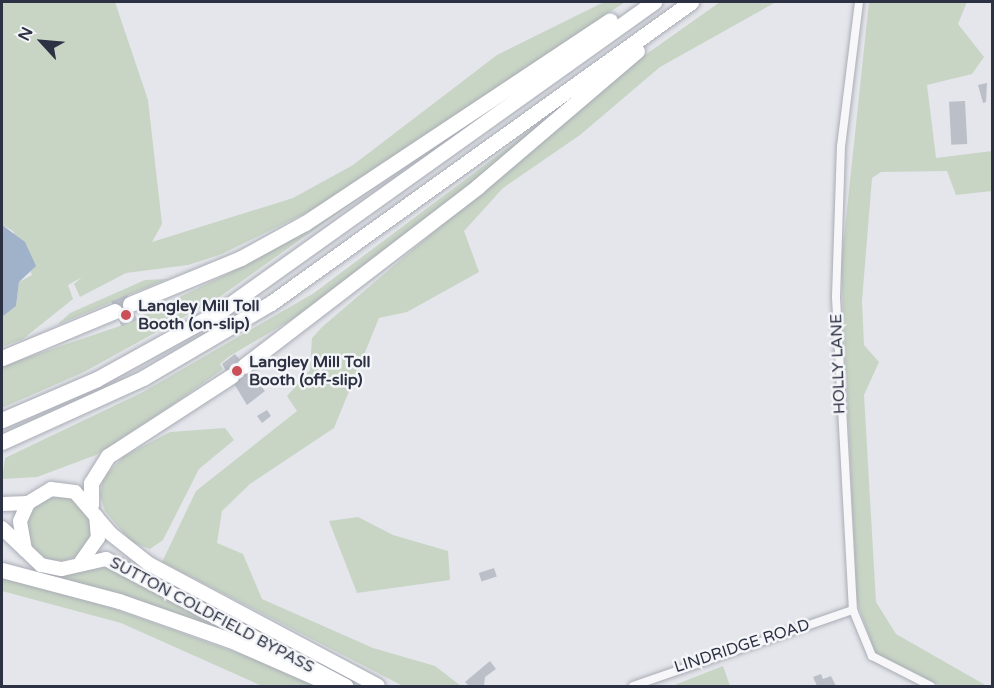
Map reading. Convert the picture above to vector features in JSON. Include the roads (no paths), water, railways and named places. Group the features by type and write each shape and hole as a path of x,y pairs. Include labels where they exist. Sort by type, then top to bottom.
{"highway":[{"path":"130,304 241,258 305,223 640,2"},
{"path":"2,420 97,379 222,310 654,2"},
{"path":"2,442 143,378 271,303 691,2"},
{"path":"244,366 477,187 700,2"},
{"path":"2,358 115,310"},
{"path":"92,508 91,483 108,456 231,376"},
{"name":"SUTTON COLDFIELD BYPASS","path":"2,504 28,503 58,488 92,508 111,534 149,564 378,687"},
{"path":"25,550 20,521 28,503"},
{"name":"SUTTON COLDFIELD BYPASS","path":"75,566 95,547 99,526 92,508"},
{"name":"SUTTON COLDFIELD BYPASS","path":"2,528 48,568 75,566 98,558 113,561 346,687"},
{"path":"2,570 119,601 230,640 336,687"}],"street":[{"name":"HOLLY LANE","path":"859,2 841,146 836,297 853,610 872,656 931,687"},
{"name":"LINDRIDGE ROAD","path":"633,687 853,610"}],"water":[{"path":"2,225 25,242 36,266 19,282 16,306 2,317"}],"place":[{"name":"Langley Mill Toll Booth (on-slip)","path":"126,315"},
{"name":"Langley Mill Toll Booth (off-slip)","path":"237,371"}]}
